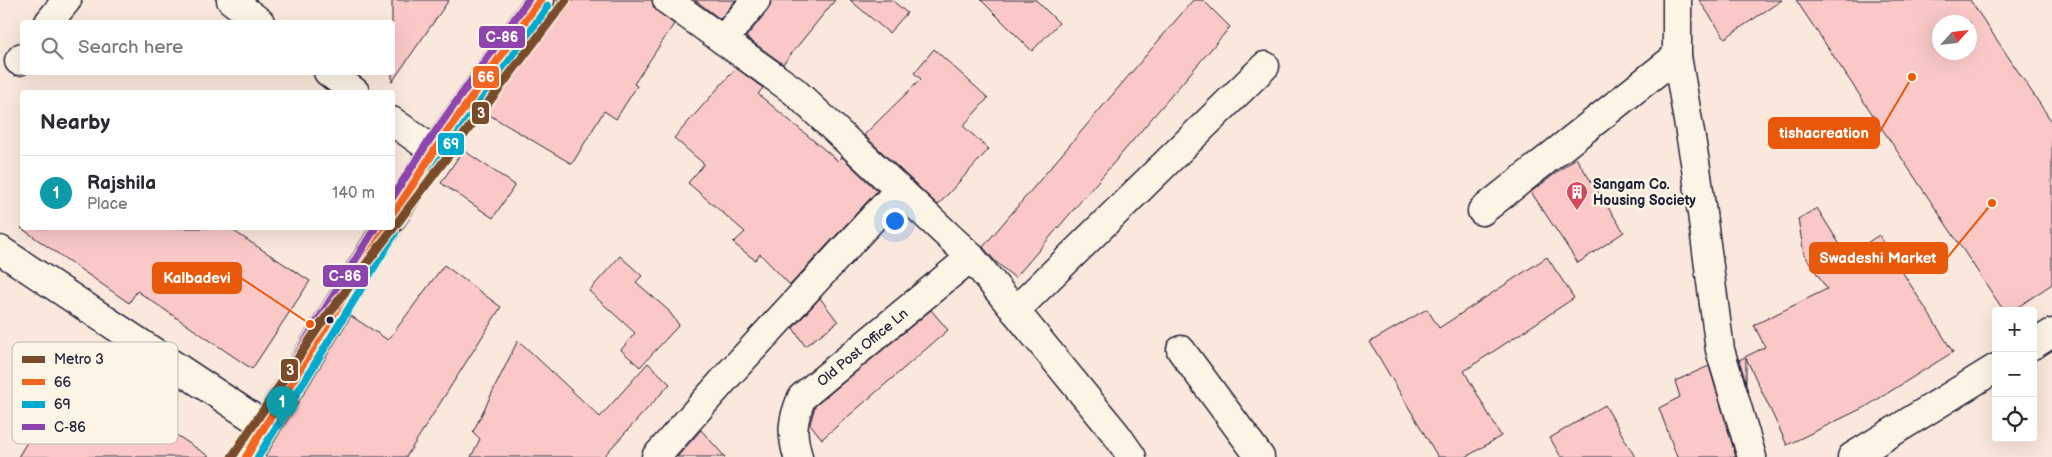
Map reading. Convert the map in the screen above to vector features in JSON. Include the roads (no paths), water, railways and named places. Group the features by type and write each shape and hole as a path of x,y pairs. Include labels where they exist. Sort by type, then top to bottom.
{"street":[{"path":"51,20 67,0"},
{"path":"231,0 257,20"},
{"path":"395,213 434,151 540,0"},
{"path":"667,0 794,91 971,258 1116,434 1132,457"},
{"path":"723,40 756,0"},
{"path":"1677,0 1677,56 1696,168 1720,350 1752,457"},
{"path":"1482,211 1677,56"},
{"path":"1015,311 1265,66"},
{"path":"332,75 352,90"},
{"path":"395,122 434,151"},
{"path":"656,457 730,372 899,190"},
{"path":"246,457 385,230"},
{"path":"0,250 139,342"},
{"name":"Old Post Office Ln","path":"798,457 793,437 794,418 802,397 971,258"},
{"path":"2037,342 2052,333"},
{"path":"1181,350 1260,457"},
{"path":"178,368 264,425"},
{"path":"1852,457 1992,370"}],"metro line":[{"name":"3","path":"395,226 566,0"},
{"name":"3","path":"232,457 320,325 392,230"}],"place":[{"name":"tishacreation","path":"1912,77"},
{"name":"Swadeshi Market","path":"1992,203"},
{"name":"Sangam Co. Housing Society","path":"1577,211"},
{"name":"Kalbadevi","path":"310,324"},
{"name":"Rajshila","path":"282,427"}]}
